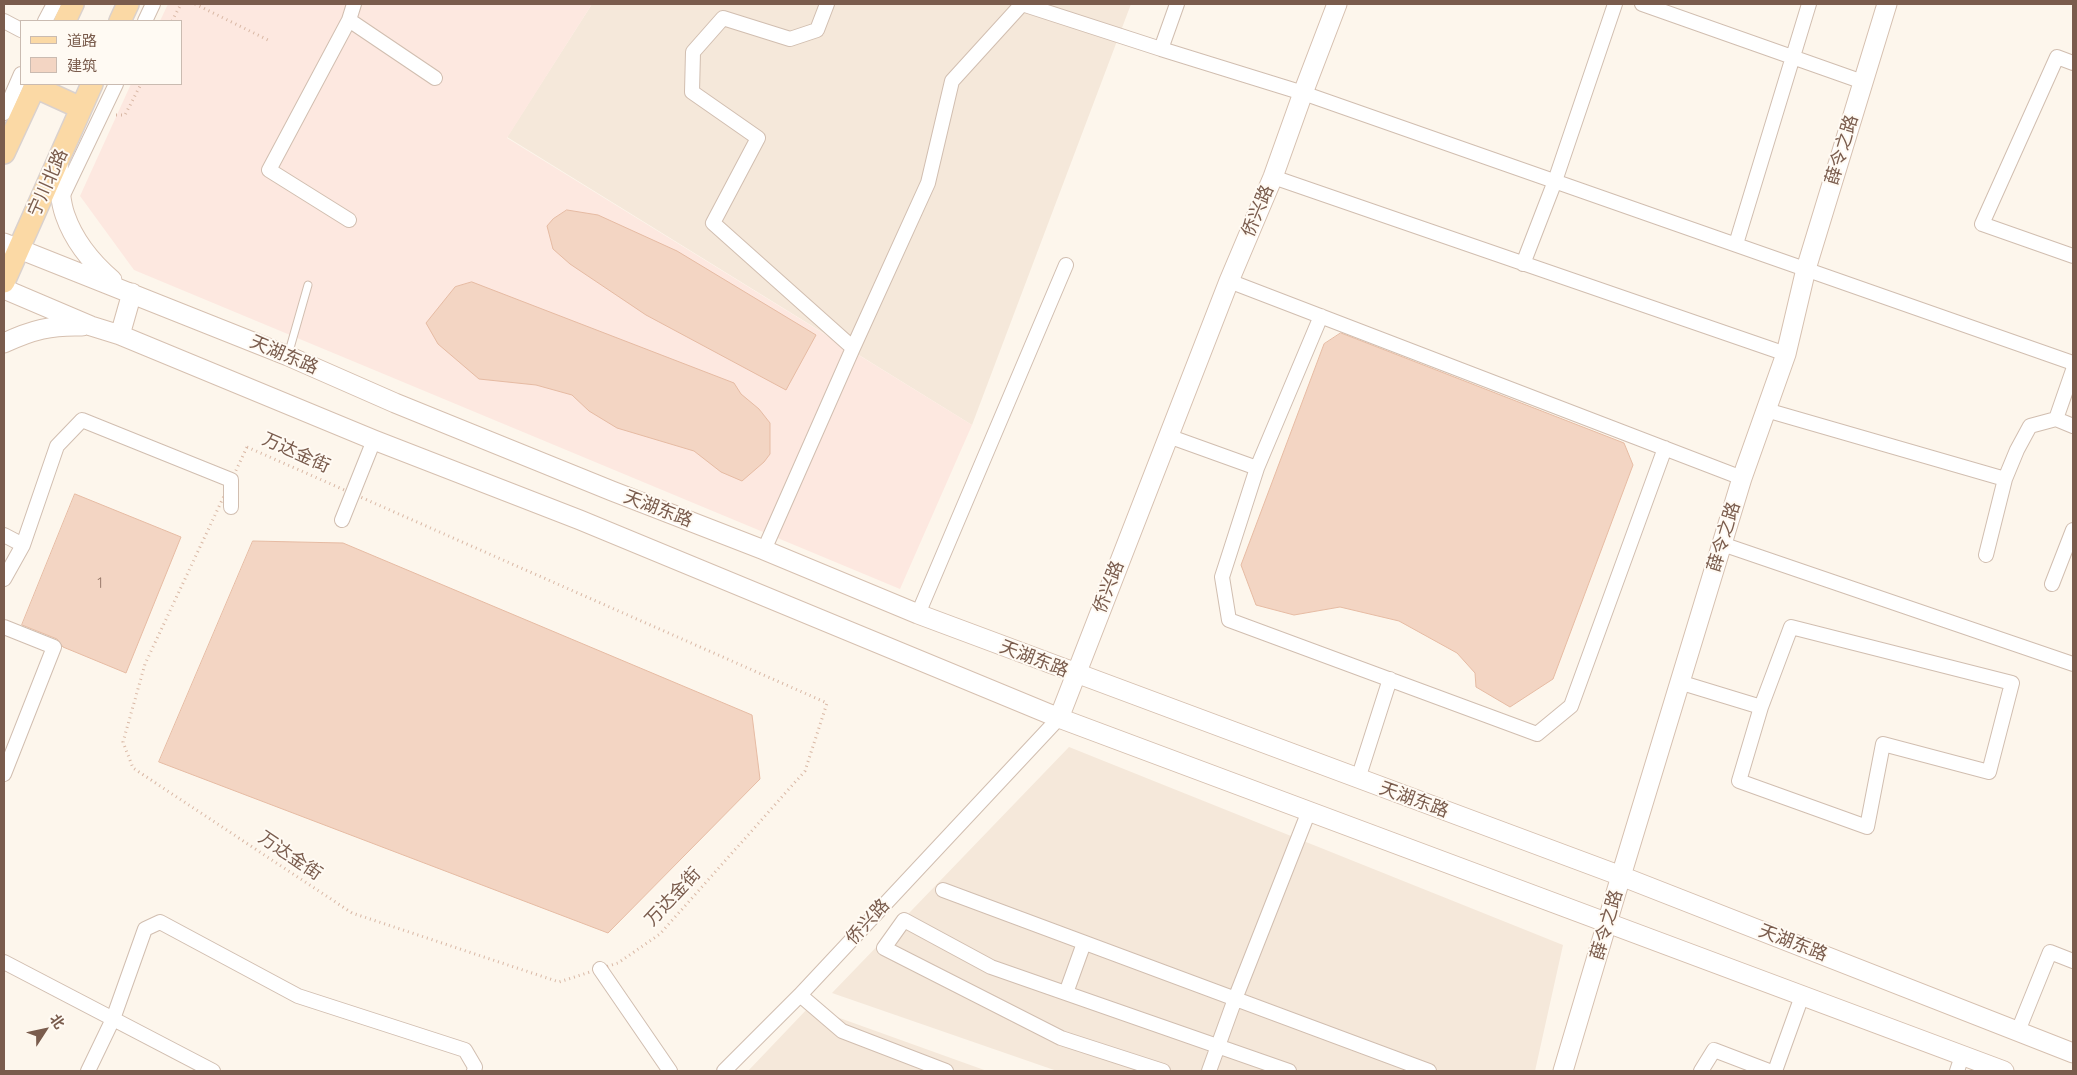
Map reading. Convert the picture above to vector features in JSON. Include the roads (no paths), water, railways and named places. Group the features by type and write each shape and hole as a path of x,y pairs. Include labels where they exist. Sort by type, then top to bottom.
{"main road":[{"path":"65,20 73,4"},
{"path":"120,20 128,4"},
{"name":"侨兴路","path":"1059,718 1229,281 1273,177 1337,4"},
{"name":"薛令之路","path":"1563,1071 1608,923 1620,876 1742,478 1786,354 1806,268 1887,4"},
{"path":"6,145 30,85"},
{"path":"37,85 91,112"},
{"name":"宁川北路","path":"4,282 11,246 58,161 91,112 92,85"},
{"path":"58,161 64,213 74,235 96,266 127,291 120,336"},
{"name":"天湖东路","path":"11,246 288,356 440,422 764,550 918,614 1358,780 1620,876 2073,1053"},
{"path":"4,289 374,440 580,520 1059,718 1802,996 1960,1063 2004,1071"},
{"path":"4,342 29,331 59,325 91,326"}],"street":[{"path":"46,20 54,4"},
{"path":"145,20 153,4"},
{"path":"349,220 269,170 349,20 354,4"},
{"path":"827,4 817,30 790,39 723,18 693,52 692,92 758,138 713,224 852,348"},
{"path":"764,550 852,348 928,183 952,81 1022,4 1303,92 2073,363"},
{"path":"1161,49 1178,4"},
{"path":"1523,264 1555,181 1615,4"},
{"path":"1642,4 1863,82"},
{"path":"1736,244 1809,4"},
{"path":"349,20 435,78"},
{"path":"4,21 20,29"},
{"path":"2073,63 2057,58 1982,224 2073,256"},
{"path":"4,113 28,85"},
{"path":"62,197 91,112 115,85"},
{"path":"1273,177 1786,354"},
{"path":"918,614 1066,265"},
{"path":"1229,281 1742,478"},
{"path":"1321,316 1257,468 1222,577 1229,620 1537,734 1570,706 1666,448"},
{"path":"2056,419 2073,370"},
{"path":"1766,410 2005,479"},
{"path":"1986,554 2005,479 2017,450 2030,426 2056,419 2073,426"},
{"path":"4,580 23,544 57,446 82,420 231,480 231,507"},
{"path":"1168,436 1257,468"},
{"path":"342,520 374,440"},
{"path":"2052,584 2073,530"},
{"path":"4,535 23,544"},
{"path":"1722,544 2073,664"},
{"path":"4,627 54,647 4,774"},
{"path":"1791,627 2012,683 1989,772 1883,744 1867,826 1739,781 1761,707 1791,627"},
{"path":"1358,780 1390,679"},
{"path":"1680,682 1761,707"},
{"name":"侨兴路","path":"724,1071 800,995 1059,718"},
{"path":"1209,1071 1235,999 1309,811"},
{"path":"943,890 1429,1071"},
{"path":"1163,1071 1062,1038 884,948 904,920 991,967 1289,1071"},
{"path":"88,1071 113,1019 145,929 160,922 298,996 465,1050 475,1067 474,1071"},
{"path":"1066,993 1084,943"},
{"path":"2018,1031 2050,952 2073,961"},
{"path":"4,962 213,1071"},
{"path":"600,969 670,1071"},
{"path":"800,995 842,1031 946,1071"},
{"path":"1775,1071 1802,996"},
{"path":"1701,1071 1714,1050 1769,1071"}],"lane":[{"path":"288,356 308,285"}]}
